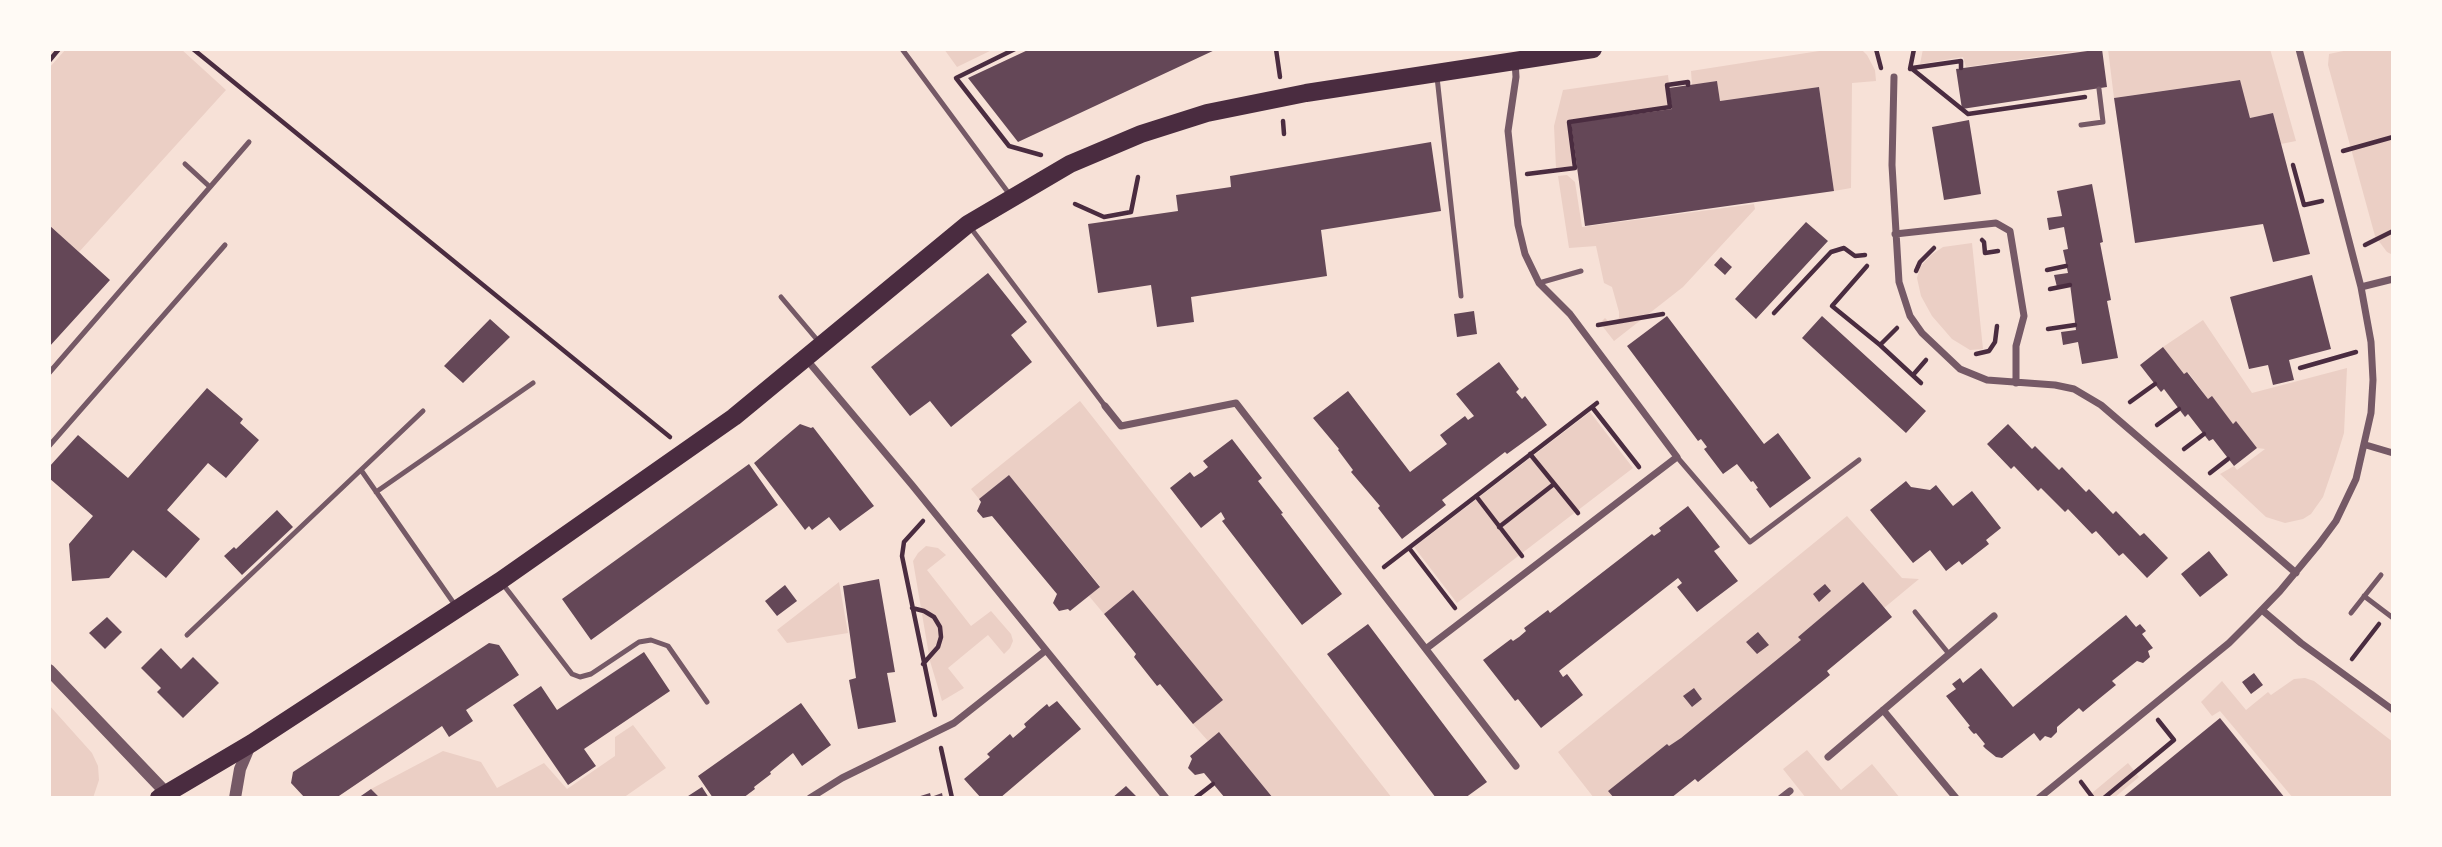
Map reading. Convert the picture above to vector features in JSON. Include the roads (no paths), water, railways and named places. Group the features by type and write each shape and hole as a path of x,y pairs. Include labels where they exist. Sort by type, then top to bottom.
{"main road":[{"path":"166,796 500,581 734,416 968,224 1070,164 1141,134 1208,113 1306,93 1593,49"}],"street":[{"path":"2039,798 2229,643 2262,610 2296,573 2336,521 2356,479 2366,445 2372,402 2372,347 2361,287 2299,49"},
{"path":"1427,648 1677,457 1580,328 1539,283 1525,254 1518,225 1508,131 1516,77 1514,60"},
{"path":"1894,77 1892,165 1899,282 1910,316 1922,333 1960,369 1987,380 2074,389 2101,405 2296,573"},
{"path":"1895,234 1996,223 2010,230 2024,316 2016,346 2016,383"},
{"path":"2361,287 2393,279"},
{"path":"804,358 1166,798"},
{"path":"1105,406 1121,426 1236,403 1516,766"},
{"path":"2366,445 2393,453"},
{"path":"2262,610 2341,674 2393,710"},
{"path":"1828,757 1993,616"},
{"path":"810,798 842,778 954,723 1045,651"},
{"path":"49,670 166,796"},
{"path":"1883,710 1956,798"},
{"path":"235,798 240,769 251,743"},
{"path":"1781,798 1790,791"}],"lane":[{"path":"902,49 1012,198"},
{"path":"1436,74 1461,296"},
{"path":"2081,125 2103,122 2099,92"},
{"path":"49,373 249,142"},
{"path":"185,164 210,187"},
{"path":"968,224 1105,406"},
{"path":"49,446 225,246"},
{"path":"1539,283 1581,271"},
{"path":"781,297 821,344"},
{"path":"376,492 533,383"},
{"path":"187,635 423,411"},
{"path":"1677,457 1750,542 1859,460"},
{"path":"361,470 458,609"},
{"path":"2351,613 2381,575"},
{"path":"500,581 572,674 580,677 591,674 639,642 651,640 668,646 707,702"},
{"path":"2364,596 2393,618"},
{"path":"1915,612 1949,654"}]}
